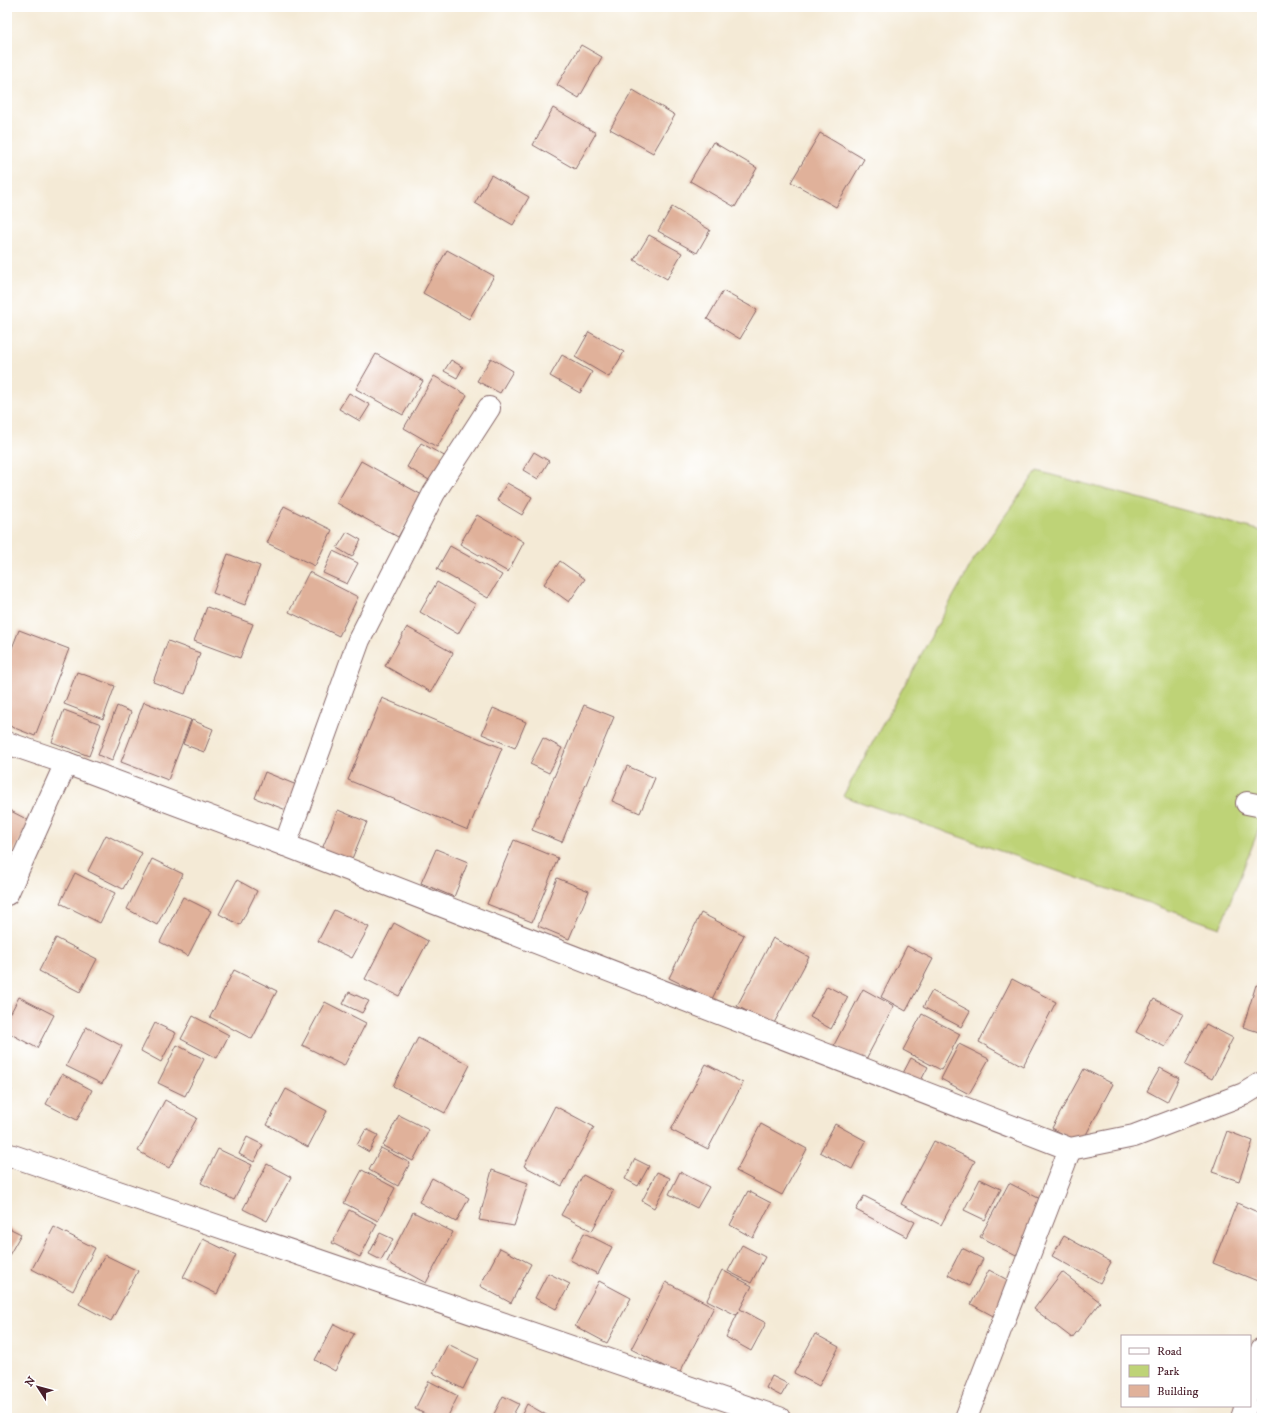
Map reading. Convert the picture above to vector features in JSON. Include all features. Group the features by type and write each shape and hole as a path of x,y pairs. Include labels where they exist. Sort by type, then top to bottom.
{"street":[{"path":"285,845 359,640 434,493 489,408"},
{"path":"7,743 66,763 285,845 1070,1149 1134,1136 1244,1094 1262,1083"},
{"path":"7,894 66,763"},
{"path":"966,1418 1070,1149"},
{"path":"7,1154 778,1418"},
{"path":"1251,1388 1262,1349"},
{"path":"1242,1418 1246,1407"}],"green space":[{"path":"1037,471 1262,531 1262,821 1220,928 843,796 974,559"}],"building":[{"path":"581,45 602,57 579,98 557,85"},
{"path":"633,90 675,115 653,153 610,129"},
{"path":"553,108 596,133 575,169 533,145"},
{"path":"820,133 864,159 836,207 791,182"},
{"path":"713,142 757,168 735,207 690,181"},
{"path":"491,175 529,197 513,225 475,203"},
{"path":"672,207 710,230 697,253 658,231"},
{"path":"649,235 682,253 667,279 634,260"},
{"path":"447,250 494,276 469,319 423,293"},
{"path":"723,291 757,310 740,339 707,319"},
{"path":"589,332 624,352 609,377 575,357"},
{"path":"376,354 423,381 403,415 356,389"},
{"path":"562,355 592,372 580,393 550,376"},
{"path":"491,358 513,371 500,393 477,381"},
{"path":"451,360 463,367 457,378 444,371"},
{"path":"434,376 467,395 437,447 404,428"},
{"path":"349,393 370,405 360,421 339,409"},
{"path":"421,443 448,458 434,483 407,467"},
{"path":"534,452 549,461 538,479 523,470"},
{"path":"361,461 422,495 398,537 337,503"},
{"path":"507,483 532,497 522,515 497,500"},
{"path":"284,506 332,530 315,566 267,543"},
{"path":"477,515 524,542 508,572 460,544"},
{"path":"347,532 361,540 352,557 337,548"},
{"path":"450,546 502,575 488,598 437,569"},
{"path":"333,551 358,563 347,584 323,573"},
{"path":"228,554 260,566 245,605 213,593"},
{"path":"560,561 585,579 569,602 544,584"},
{"path":"309,572 358,597 339,636 289,612"},
{"path":"437,582 475,604 458,634 420,612"},
{"path":"207,607 253,624 240,658 194,641"},
{"path":"407,627 453,653 431,692 385,666"},
{"path":"19,630 69,649 35,736 7,725 7,661"},
{"path":"168,641 200,653 185,694 153,682"},
{"path":"77,672 115,686 103,719 64,704"},
{"path":"382,698 502,748 468,830 348,780"},
{"path":"144,702 191,720 168,780 121,762"},
{"path":"584,705 614,717 562,842 532,830"},
{"path":"117,706 131,712 112,761 98,755"},
{"path":"493,708 526,722 515,748 482,734"},
{"path":"64,710 101,724 89,756 52,742"},
{"path":"192,720 213,729 204,752 183,744"},
{"path":"543,738 562,748 549,773 530,764"},
{"path":"627,766 655,778 640,813 612,801"},
{"path":"265,772 299,786 289,811 255,798"},
{"path":"7,809 30,821 8,863 7,863"},
{"path":"338,810 367,822 349,866 320,854"},
{"path":"106,835 142,853 123,889 88,871"},
{"path":"514,840 558,858 532,922 487,904"},
{"path":"436,849 468,862 454,897 421,883"},
{"path":"152,859 183,874 157,925 127,909"},
{"path":"75,873 115,893 100,923 60,903"},
{"path":"557,878 589,891 569,939 538,926"},
{"path":"237,880 257,891 240,925 219,914"},
{"path":"183,897 211,911 188,956 160,942"},
{"path":"334,910 369,927 352,958 318,941"},
{"path":"701,913 744,935 712,999 669,978"},
{"path":"394,923 428,941 399,996 365,979"},
{"path":"56,938 97,959 80,992 39,971"},
{"path":"773,938 809,957 773,1025 737,1006"},
{"path":"907,946 933,959 906,1011 881,997"},
{"path":"234,970 277,991 252,1039 210,1017"},
{"path":"1012,979 1056,1002 1023,1066 979,1042"},
{"path":"1256,985 1262,987 1262,1033 1243,1027"},
{"path":"827,986 848,997 831,1029 810,1017"},
{"path":"863,989 894,1006 865,1061 834,1045"},
{"path":"932,991 970,1011 961,1027 923,1007"},
{"path":"349,992 369,1001 362,1013 343,1004"},
{"path":"19,997 54,1015 37,1048 7,1032 7,1020"},
{"path":"1154,999 1183,1014 1165,1047 1136,1032"},
{"path":"325,1002 366,1023 344,1066 302,1045"},
{"path":"922,1014 960,1034 941,1070 903,1050"},
{"path":"193,1016 229,1035 217,1058 181,1039"},
{"path":"155,1023 176,1033 161,1062 141,1051"},
{"path":"1206,1024 1233,1038 1212,1079 1185,1065"},
{"path":"86,1027 122,1046 102,1084 66,1066"},
{"path":"418,1038 470,1065 445,1113 393,1086"},
{"path":"959,1044 989,1059 969,1094 941,1079"},
{"path":"177,1045 204,1059 185,1096 158,1083"},
{"path":"911,1058 928,1067 917,1088 900,1079"},
{"path":"706,1064 743,1083 708,1149 671,1130"},
{"path":"1160,1068 1179,1078 1167,1102 1147,1091"},
{"path":"1084,1069 1113,1084 1081,1144 1052,1128"},
{"path":"62,1074 92,1090 77,1120 46,1104"},
{"path":"7,1088 12,1090 7,1099"},
{"path":"286,1089 327,1111 308,1147 267,1125"},
{"path":"165,1100 197,1118 169,1168 138,1151"},
{"path":"555,1106 594,1127 562,1186 524,1166"},
{"path":"399,1115 429,1130 413,1161 383,1146"},
{"path":"761,1124 807,1149 782,1195 736,1171"},
{"path":"835,1124 866,1141 852,1169 820,1152"},
{"path":"366,1129 378,1135 369,1152 357,1145"},
{"path":"1227,1131 1253,1141 1239,1181 1212,1172"},
{"path":"247,1137 263,1145 254,1162 239,1154"},
{"path":"934,1141 975,1161 941,1225 901,1204"},
{"path":"381,1148 410,1163 398,1186 369,1170"},
{"path":"218,1149 252,1165 234,1200 201,1183"},
{"path":"635,1159 649,1166 638,1186 625,1179"},
{"path":"267,1164 291,1177 267,1221 243,1209"},
{"path":"362,1170 395,1188 378,1221 344,1203"},
{"path":"492,1170 528,1183 514,1226 479,1220"},
{"path":"657,1172 670,1178 654,1208 642,1201"},
{"path":"680,1172 709,1187 697,1208 669,1194"},
{"path":"583,1175 613,1191 592,1231 561,1215"},
{"path":"432,1178 469,1198 456,1222 419,1202"},
{"path":"980,1179 1001,1189 985,1220 964,1210"},
{"path":"1009,1183 1046,1202 1018,1257 980,1237"},
{"path":"748,1191 771,1203 753,1238 730,1225"},
{"path":"864,1196 915,1222 907,1237 856,1210"},
{"path":"1237,1203 1262,1214 1262,1277 1260,1282 1213,1263"},
{"path":"349,1210 377,1224 360,1257 332,1243"},
{"path":"413,1212 453,1232 426,1283 387,1262"},
{"path":"7,1227 21,1234 7,1259"},
{"path":"54,1227 95,1248 73,1291 32,1269"},
{"path":"380,1233 393,1239 381,1260 369,1254"},
{"path":"584,1233 612,1247 598,1274 570,1260"},
{"path":"1064,1236 1111,1262 1100,1283 1052,1256"},
{"path":"203,1239 236,1255 217,1294 183,1277"},
{"path":"742,1245 765,1257 751,1283 728,1271"},
{"path":"500,1248 531,1264 511,1303 480,1286"},
{"path":"962,1248 983,1259 969,1286 948,1275"},
{"path":"105,1255 138,1271 111,1321 79,1304"},
{"path":"722,1270 752,1286 740,1309 766,1323 751,1351 726,1337 739,1311 736,1315 707,1300"},
{"path":"989,1270 1015,1284 997,1318 971,1304"},
{"path":"1062,1272 1100,1302 1072,1338 1034,1309"},
{"path":"548,1273 570,1284 556,1309 535,1298"},
{"path":"599,1281 631,1298 607,1343 575,1326"},
{"path":"666,1282 714,1307 679,1374 631,1349"},
{"path":"334,1324 354,1334 335,1371 315,1360"},
{"path":"815,1334 839,1347 819,1386 794,1373"},
{"path":"448,1344 478,1359 463,1389 433,1373"},
{"path":"772,1376 788,1384 781,1396 766,1388"},
{"path":"429,1381 458,1396 447,1418 433,1418 415,1409"},
{"path":"503,1396 519,1404 511,1418 492,1418"},
{"path":"527,1404 550,1417 520,1418"}]}
